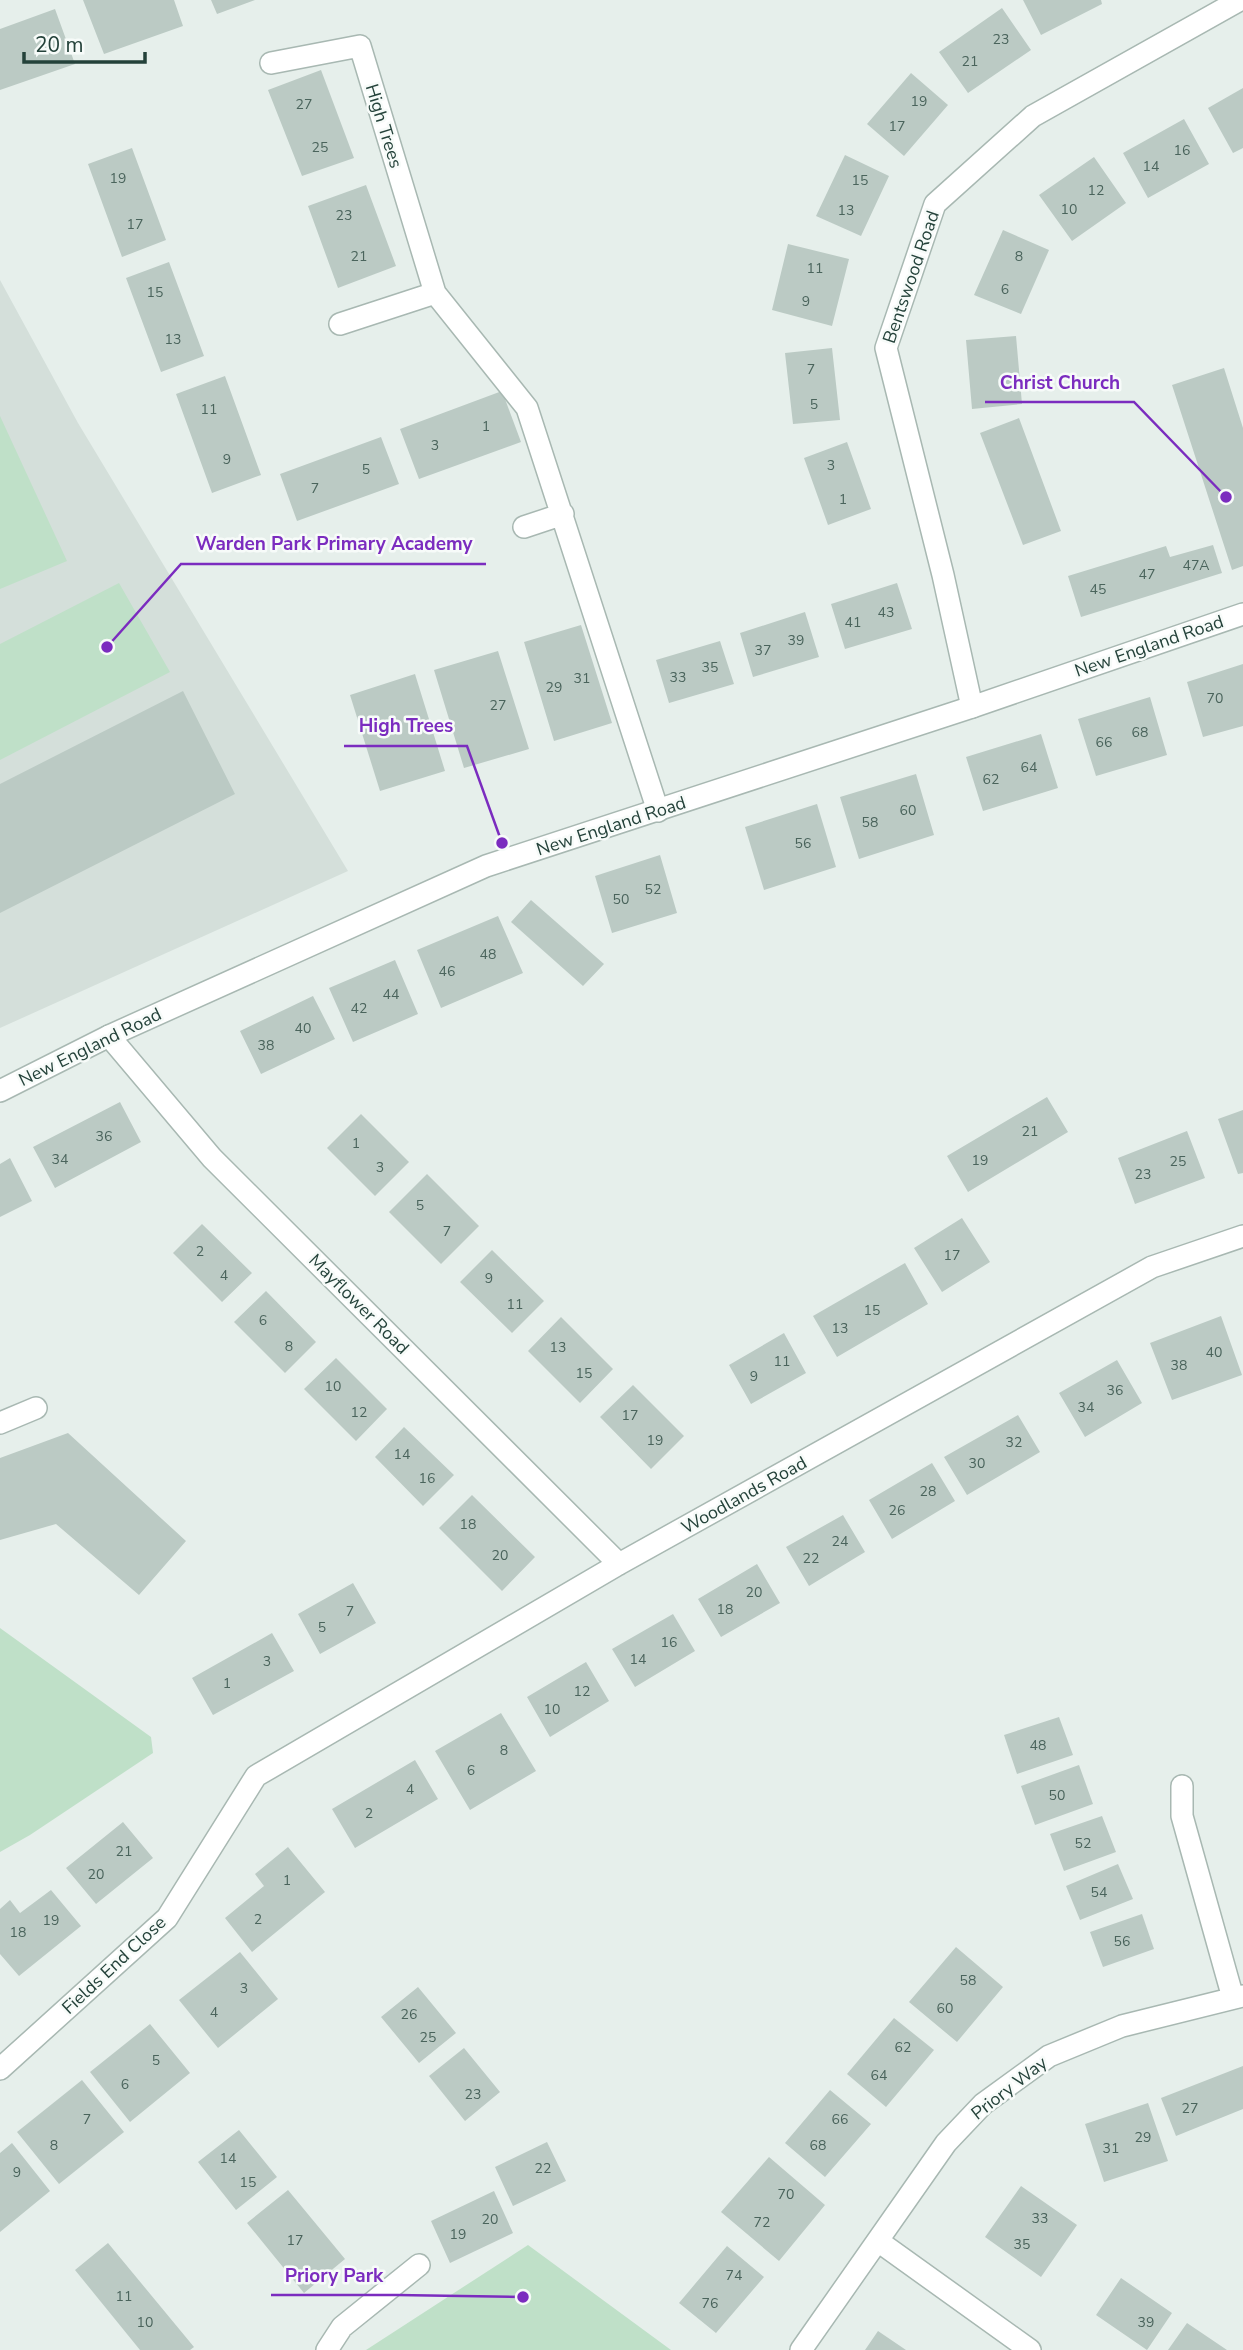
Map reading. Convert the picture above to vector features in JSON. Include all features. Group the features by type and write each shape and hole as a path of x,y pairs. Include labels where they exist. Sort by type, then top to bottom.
{"street":[{"name":"Bentswood Road","path":"971,707 943,575 886,348 935,204 1032,116 1240,0"},
{"name":"High Trees","path":"271,63 360,46 435,293 527,408 658,811"},
{"path":"340,324 435,293"},
{"path":"524,527 563,514"},
{"name":"New England Road","path":"0,1091 109,1036 486,866 971,707 1243,614"},
{"name":"Mayflower Road","path":"109,1036 212,1158 619,1564"},
{"name":"Woodlands Road","path":"256,1776 619,1564 1152,1267 1243,1236"},
{"path":"0,1423 36,1408"},
{"name":"Fields End Close","path":"0,2069 167,1918 256,1776"},
{"name":"Priory Way","path":"801,2350 946,2143 983,2104 1049,2056 1122,2026 1238,1997 1182,1816 1182,1786"},
{"path":"878,2241 1030,2350"},
{"path":"327,2350 342,2327 419,2264"}],"shaded area":[{"path":"0,280 78,423 348,871 0,1028"}],"green space":[{"path":"0,416 67,561 0,589"},
{"path":"119,583 170,672 0,760 0,644"},
{"path":"0,1628 151,1737 153,1753 0,1852"},
{"path":"528,2245 671,2350 366,2350"}],"building":[{"path":"83,0 174,0 183,26 104,54"},
{"path":"211,0 255,0 217,14"},
{"path":"1023,0 1101,0 1102,4 1041,35"},
{"path":"1002,8 1031,50 968,93 939,52"},
{"path":"55,9 75,64 0,90 0,29"},
{"path":"321,70 354,158 302,176 268,90"},
{"path":"911,73 948,105 904,156 867,124"},
{"path":"1243,88 1243,148 1233,153 1208,108"},
{"path":"1184,119 1209,164 1148,198 1123,153"},
{"path":"132,148 166,240 122,257 88,164"},
{"path":"845,155 889,176 861,236 816,216"},
{"path":"1094,157 1126,203 1072,241 1039,195"},
{"path":"366,185 396,266 338,288 308,206"},
{"path":"1003,230 1049,250 1021,314 974,295"},
{"path":"788,244 849,259 832,326 772,310"},
{"path":"169,262 204,356 161,372 126,278"},
{"path":"1016,336 1022,404 972,409 966,340"},
{"path":"832,348 840,420 793,424 785,353"},
{"path":"1224,368 1243,428 1243,566 1232,570 1172,385"},
{"path":"225,376 261,475 212,493 176,394"},
{"path":"502,391 521,442 419,479 400,429"},
{"path":"1019,418 1061,531 1023,545 980,433"},
{"path":"381,437 399,484 297,521 280,474"},
{"path":"847,442 871,509 828,525 804,458"},
{"path":"1213,545 1222,573 1081,617 1068,576 1166,546 1170,557"},
{"path":"897,583 912,629 845,649 831,604"},
{"path":"805,612 819,657 753,677 740,633"},
{"path":"581,625 612,723 554,741 524,642"},
{"path":"720,641 734,684 669,703 656,660"},
{"path":"498,651 529,749 464,768 434,670"},
{"path":"1243,664 1243,726 1203,737 1187,682"},
{"path":"415,674 445,771 380,791 350,695"},
{"path":"183,691 235,794 0,913 0,784"},
{"path":"1150,697 1167,755 1096,776 1078,719"},
{"path":"1041,734 1058,788 983,811 966,757"},
{"path":"916,774 934,835 859,859 840,797"},
{"path":"817,804 836,867 764,890 745,827"},
{"path":"660,855 677,913 612,933 595,876"},
{"path":"531,900 604,964 583,986 511,922"},
{"path":"498,916 523,973 441,1008 417,950"},
{"path":"395,960 418,1014 353,1042 329,988"},
{"path":"313,996 335,1039 261,1074 240,1031"},
{"path":"1047,1097 1068,1132 968,1192 947,1156"},
{"path":"120,1102 141,1142 55,1188 33,1147"},
{"path":"1243,1110 1243,1173 1238,1174 1218,1119"},
{"path":"361,1114 409,1162 375,1196 327,1148"},
{"path":"1187,1131 1205,1178 1135,1204 1118,1158"},
{"path":"10,1158 32,1201 0,1217 0,1164"},
{"path":"427,1174 479,1226 441,1264 389,1212"},
{"path":"962,1218 990,1262 942,1292 914,1248"},
{"path":"202,1224 252,1273 222,1302 173,1253"},
{"path":"492,1250 544,1301 512,1333 460,1282"},
{"path":"905,1263 928,1304 837,1357 813,1316"},
{"path":"266,1291 316,1342 285,1373 234,1322"},
{"path":"1221,1316 1242,1375 1172,1400 1150,1343"},
{"path":"561,1317 613,1369 580,1403 528,1351"},
{"path":"784,1333 806,1373 751,1404 729,1365"},
{"path":"336,1358 387,1409 356,1441 304,1389"},
{"path":"1117,1360 1142,1403 1085,1437 1059,1393"},
{"path":"633,1385 684,1436 651,1469 600,1417"},
{"path":"1018,1415 1040,1452 967,1495 944,1457"},
{"path":"404,1427 454,1475 423,1506 375,1457"},
{"path":"68,1433 186,1541 139,1595 56,1524 0,1540 0,1458"},
{"path":"932,1463 955,1501 892,1539 869,1500"},
{"path":"472,1495 535,1557 502,1591 439,1528"},
{"path":"843,1515 865,1552 809,1586 786,1547"},
{"path":"757,1564 780,1603 721,1637 698,1599"},
{"path":"353,1583 376,1623 320,1654 298,1614"},
{"path":"673,1614 695,1651 635,1687 612,1649"},
{"path":"272,1633 294,1671 213,1715 192,1678"},
{"path":"586,1662 609,1701 550,1737 527,1697"},
{"path":"501,1713 536,1771 470,1810 435,1751"},
{"path":"1059,1717 1073,1755 1017,1774 1004,1735"},
{"path":"415,1760 438,1799 355,1848 332,1809"},
{"path":"1079,1765 1093,1804 1035,1825 1021,1786"},
{"path":"1102,1816 1116,1852 1064,1871 1050,1834"},
{"path":"123,1822 153,1858 96,1904 66,1868"},
{"path":"288,1847 325,1892 252,1952 225,1918 264,1886 255,1874"},
{"path":"1118,1864 1133,1899 1080,1920 1066,1886"},
{"path":"51,1890 81,1926 19,1976 0,1954 0,1909 10,1900 20,1913"},
{"path":"1142,1914 1154,1949 1103,1967 1090,1932"},
{"path":"956,1947 1003,1987 957,2042 909,2002"},
{"path":"240,1952 278,1999 218,2048 179,2000"},
{"path":"418,1987 456,2033 419,2063 381,2017"},
{"path":"894,2018 934,2050 886,2107 847,2074"},
{"path":"150,2024 190,2073 130,2122 90,2072"},
{"path":"464,2048 500,2092 465,2121 429,2076"},
{"path":"1243,2066 1243,2109 1176,2136 1161,2098"},
{"path":"82,2080 124,2132 59,2184 17,2132"},
{"path":"830,2090 871,2124 825,2177 785,2143"},
{"path":"1148,2103 1168,2161 1104,2182 1085,2124"},
{"path":"239,2130 277,2177 236,2210 198,2162"},
{"path":"547,2142 566,2181 513,2206 495,2167"},
{"path":"12,2143 50,2191 0,2232 0,2153"},
{"path":"769,2157 825,2205 779,2261 721,2212"},
{"path":"1021,2186 1077,2225 1041,2277 985,2237"},
{"path":"288,2190 345,2259 304,2293 247,2223"},
{"path":"494,2191 513,2233 450,2263 431,2221"},
{"path":"108,2243 194,2347 190,2350 140,2350 75,2270"},
{"path":"727,2246 764,2277 716,2333 679,2303"},
{"path":"1121,2278 1172,2313 1147,2350 1096,2315"},
{"path":"1187,2323 1227,2350 1168,2350"},
{"path":"878,2331 906,2350 865,2350"}],"place":[{"name":"Christ Church","path":"1226,497"},
{"name":"Warden Park Primary Academy","path":"107,647"},
{"name":"High Trees","path":"502,843"},
{"name":"Priory Park","path":"523,2297"}]}
